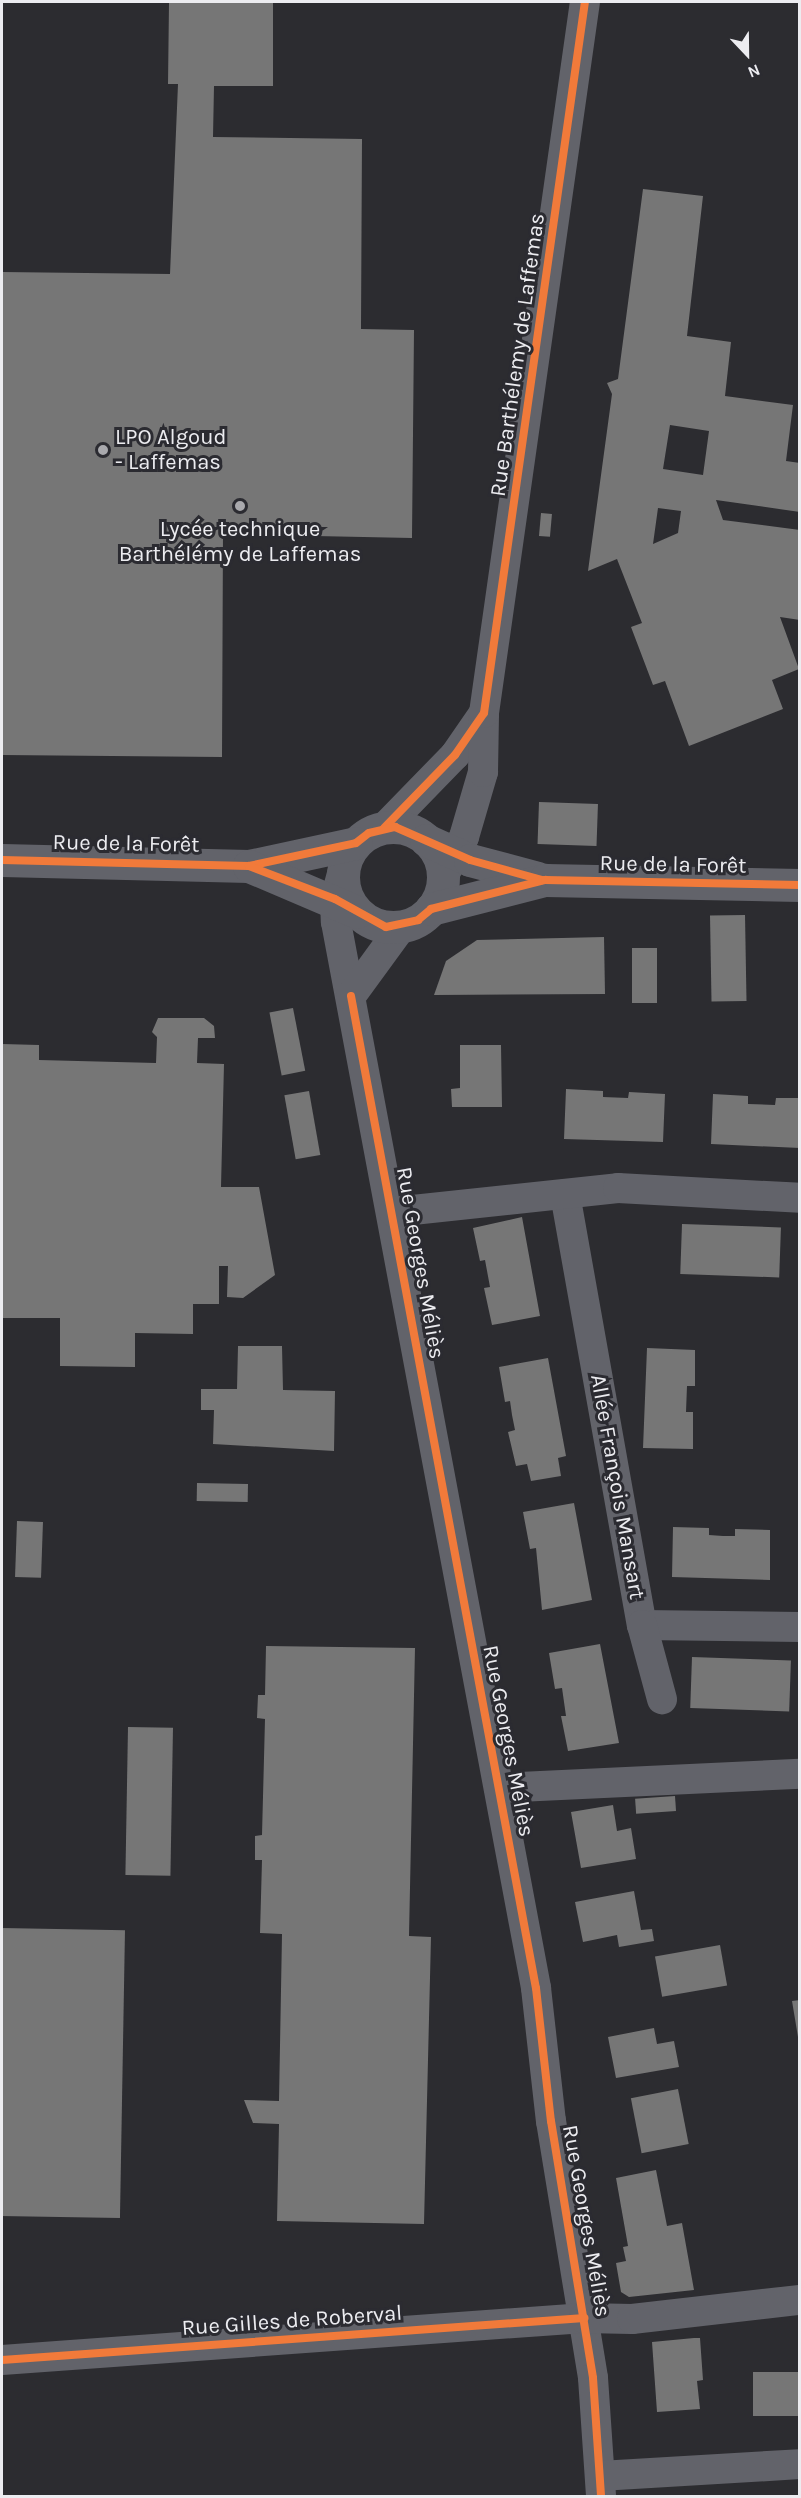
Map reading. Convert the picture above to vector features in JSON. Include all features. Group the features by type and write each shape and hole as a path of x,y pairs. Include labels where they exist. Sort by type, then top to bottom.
{"street":[{"name":"Rue Barthélemy de Laffemas","path":"449,866 483,772 484,713 585,2"},
{"path":"355,871 455,755 484,713"},
{"path":"355,871 406,829 426,840 449,866 545,880"},
{"name":"Rue de la Forêt","path":"2,860 355,871"},
{"name":"Rue de la Forêt","path":"249,866 355,871"},
{"path":"432,909 449,866"},
{"path":"355,871 386,927 402,926"},
{"name":"Rue Georges Méliès","path":"355,871 351,996 394,1212 536,1988 551,2121 585,2318 600,2486"},
{"path":"351,996 402,926 432,909 545,880"},
{"name":"Rue de la Forêt","path":"545,880 800,885"},
{"path":"394,1212 618,1188 800,1198"},
{"name":"Allée François Mansart","path":"565,1194 642,1625 800,1627"},
{"path":"642,1625 662,1699"},
{"path":"499,1788 800,1774"},
{"name":"Rue Gilles de Roberval","path":"2,2360 585,2318 632,2319 800,2300"},
{"path":"600,2486 800,2463"}],"building":[{"path":"169,2 273,2 273,86 214,86 213,137 362,139 361,329 414,330 412,538 223,534 222,757 2,755 2,272 170,274 178,84 168,84"},
{"path":"643,189 703,196 687,336 731,342 725,396 793,405 786,461 800,463 800,512 716,500 723,520 800,530 800,620 780,617 799,669 772,680 783,709 689,746 665,681 653,685 631,627 642,623 617,559 588,571 612,394 607,383 618,379","holes":["670,425 709,431 703,475 663,469","658,508 681,511 678,533 653,544"]},
{"path":"541,513 552,514 550,537 539,536"},
{"path":"539,802 598,804 596,846 538,844"},
{"path":"745,915 747,1001 712,1002 710,916"},
{"path":"604,937 605,994 434,995 446,961 477,940"},
{"path":"632,948 657,948 657,1003 632,1003"},
{"path":"293,1008 305,1071 282,1075 269,1013"},
{"path":"158,1018 204,1018 214,1026 215,1038 198,1038 197,1063 224,1064 221,1187 259,1187 275,1275 243,1298 227,1297 228,1266 219,1266 219,1304 193,1304 193,1334 135,1333 135,1367 60,1366 60,1318 2,1318 2,1044 39,1045 39,1060 156,1063 157,1037 152,1032"},
{"path":"460,1045 501,1045 502,1107 452,1107 451,1089 460,1088"},
{"path":"566,1089 603,1091 603,1097 628,1098 629,1092 665,1094 663,1142 564,1139"},
{"path":"309,1091 320,1155 296,1159 284,1095"},
{"path":"713,1094 748,1096 748,1104 775,1105 776,1098 800,1098 800,1148 711,1144"},
{"path":"522,1217 540,1316 492,1325 484,1288 490,1287 485,1260 480,1261 473,1228"},
{"path":"682,1224 781,1227 779,1277 680,1274"},
{"path":"238,1346 282,1346 283,1390 335,1391 334,1451 213,1444 214,1410 201,1410 201,1389 237,1389"},
{"path":"647,1348 695,1350 695,1386 687,1386 686,1412 693,1412 693,1449 643,1448"},
{"path":"548,1358 566,1456 558,1458 561,1476 531,1481 527,1464 516,1466 508,1432 515,1430 510,1401 505,1402 499,1367"},
{"path":"197,1483 248,1484 248,1502 197,1501"},
{"path":"574,1503 592,1600 542,1610 536,1548 530,1549 523,1512"},
{"path":"17,1521 43,1522 41,1578 15,1577"},
{"path":"673,1527 709,1528 709,1535 723,1536 735,1536 735,1529 770,1530 770,1580 672,1577"},
{"path":"600,1644 619,1743 568,1751 561,1716 566,1716 562,1688 555,1689 549,1653"},
{"path":"266,1646 415,1648 409,1936 431,1937 424,2224 277,2221 279,2124 253,2123 244,2100 279,2101 282,1934 260,1933 262,1860 255,1860 255,1836 262,1835 265,1719 257,1718 258,1695 265,1695"},
{"path":"692,1657 791,1660 789,1711 690,1708"},
{"path":"128,1727 173,1728 170,1876 125,1875"},
{"path":"675,1796 676,1811 636,1814 635,1799"},
{"path":"613,1805 617,1831 631,1828 636,1859 581,1868 571,1812"},
{"path":"634,1891 641,1930 652,1929 654,1941 619,1947 617,1935 583,1942 575,1902"},
{"path":"2,1928 125,1930 120,2218 2,2216"},
{"path":"720,1945 727,1985 662,1997 655,1956"},
{"path":"800,2000 800,2037 798,2037 792,2001"},
{"path":"654,2028 657,2044 674,2041 679,2067 616,2078 608,2037"},
{"path":"678,2089 689,2144 642,2153 631,2098"},
{"path":"656,2170 667,2226 682,2223 694,2290 629,2297 621,2292 616,2263 626,2261 623,2247 628,2246 616,2178"},
{"path":"700,2338 703,2380 697,2381 700,2409 657,2412 652,2342"},
{"path":"753,2372 800,2372 800,2416 753,2416"}],"cycle path":[{"path":"384,828 455,755 484,713 585,2"},
{"path":"2,860 249,866 356,843 369,833 395,827 470,860 542,880"},
{"path":"249,866 335,899 386,927 418,920 431,909 545,880 800,885"},
{"path":"351,996 536,1988 551,2121 593,2378 601,2496"},
{"path":"2,2360 584,2318"}],"place":[{"name":"LPO Algoud - Laffemas","path":"103,450"},
{"name":"Lycée technique Barthélémy de Laffemas","path":"240,506"}]}
